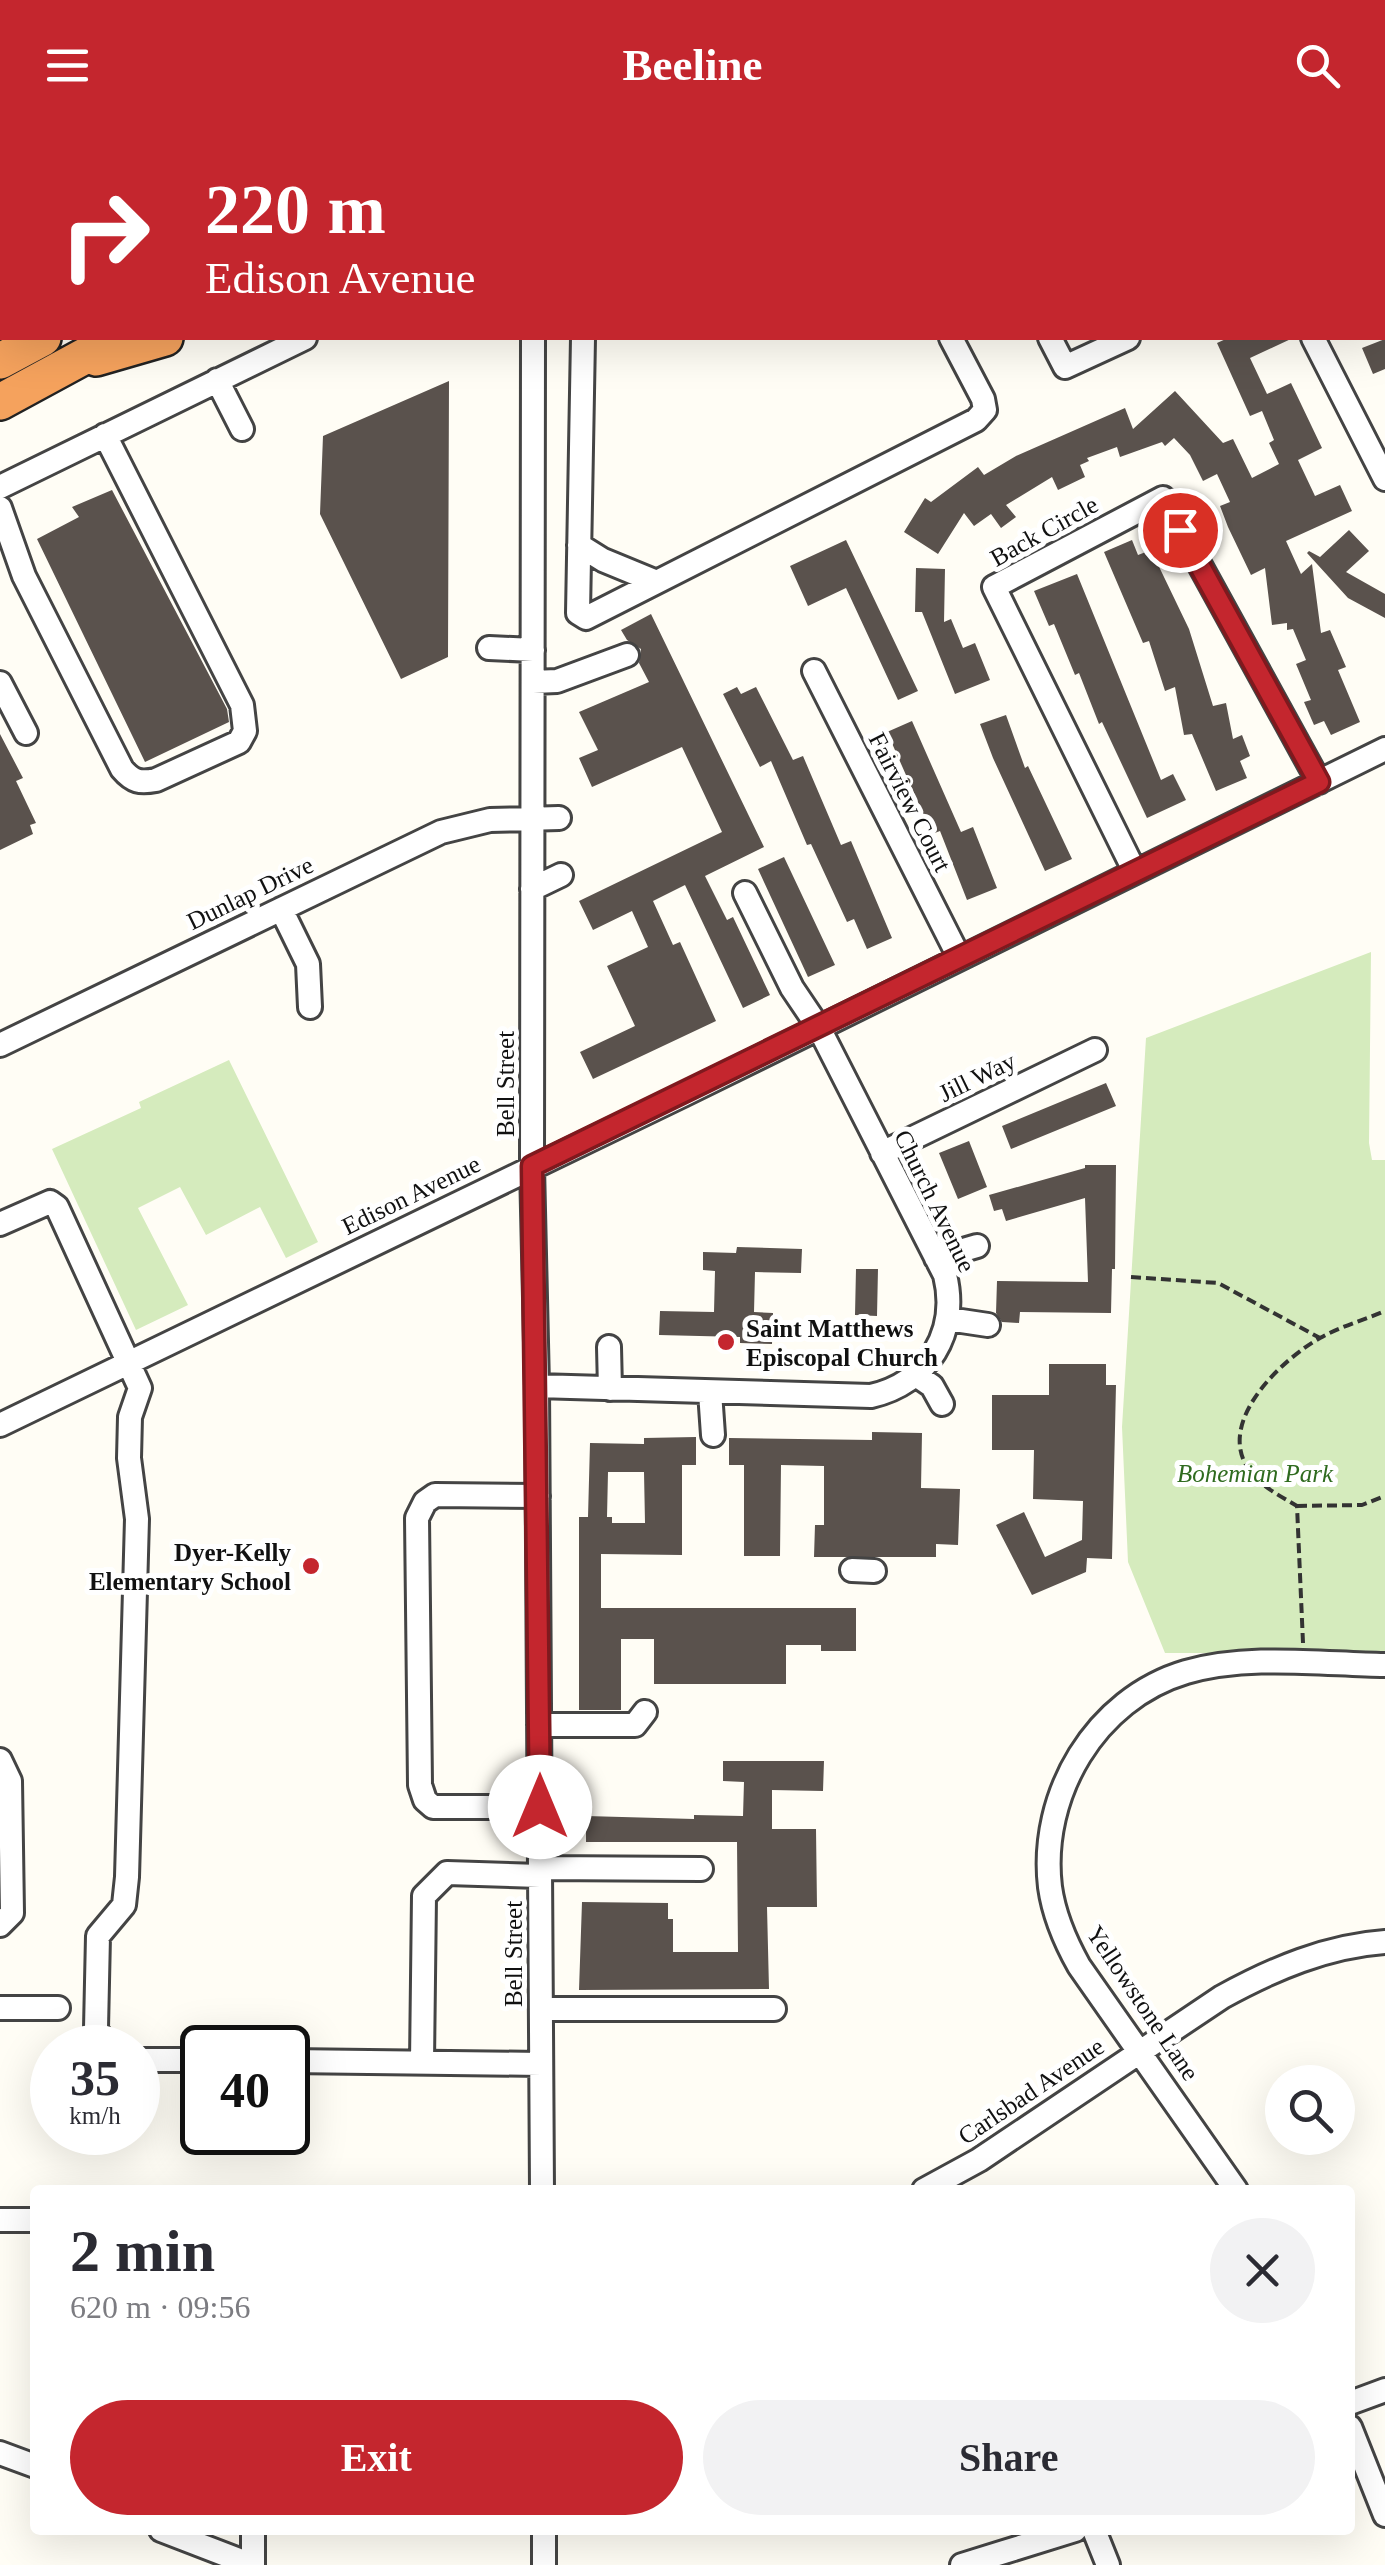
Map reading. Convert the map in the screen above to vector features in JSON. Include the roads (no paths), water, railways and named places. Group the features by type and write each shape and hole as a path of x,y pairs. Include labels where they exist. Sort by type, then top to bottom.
{"highway":[{"path":"0,361 39,340"},
{"path":"0,402 114,340"},
{"path":"66,367 158,340"}],"street":[{"path":"0,487 301,340"},
{"name":"Bell Street","path":"533,340 532,1166 539,1725 552,1776 540,1807 542,2185"},
{"path":"583,340 580,617 586,618 976,420 985,410 983,399 952,340"},
{"path":"1051,340 1065,367 1124,340"},
{"path":"1315,340 1385,479"},
{"path":"218,380 242,429"},
{"path":"0,508 24,576 130,780 156,780 239,742 245,731 242,705 105,435"},
{"name":"Back Circle","path":"1134,870 994,587 1163,498 1319,782"},
{"path":"580,545 603,560 654,581"},
{"path":"489,648 533,650"},
{"path":"533,682 557,682 627,654"},
{"name":"Fairview Court","path":"814,671 958,957"},
{"path":"0,683 26,734"},
{"name":"Edison Avenue","path":"0,1425 1385,749"},
{"name":"Dunlap Drive","path":"0,1045 441,832 490,820 559,818"},
{"path":"532,889 561,875"},
{"name":"Church Avenue","path":"745,894 792,988 819,1028 936,1258 948,1290 948,1319"},
{"path":"281,909 308,964 310,1007"},
{"name":"Jill Way","path":"882,1153 1095,1050"},
{"path":"0,1224 50,1202 57,1207 140,1388 130,1417 129,1458 137,1519 128,1877 124,1905 98,1936 96,2025"},
{"path":"936,1258 977,1246"},
{"path":"537,1386 710,1392 796,1404 871,1396 898,1387 916,1375 940,1346 948,1319 988,1325"},
{"path":"609,1347 610,1389"},
{"path":"916,1375 932,1386 942,1404"},
{"path":"710,1392 713,1435"},
{"path":"538,1496 435,1495 425,1502 418,1518 418,1538 420,1785 425,1800 433,1807 540,1807"},
{"name":"Yellowstone Lane","path":"1233,2185 1079,1966 1056,1916 1049,1875 1050,1834 1065,1781 1078,1757 1112,1714 1146,1690 1183,1673 1237,1663 1385,1665"},
{"path":"539,1725 635,1724 645,1712"},
{"path":"0,1760 10,1781 12,1914 0,1925"},
{"path":"422,2062 424,1896 447,1873 700,1869"},
{"name":"Carlsbad Avenue","path":"933,2185 979,2160 1139,2051 1258,1977 1335,1950 1385,1942"},
{"path":"0,2008 58,2008"},
{"path":"541,2009 774,2009"},
{"path":"310,2061 542,2064"},
{"path":"0,2220 30,2220"},
{"path":"1355,2401 1385,2390"},
{"path":"1355,2439 1385,2514"},
{"path":"0,2452 30,2464"},
{"path":"174,2535 252,2565 254,2535"},
{"path":"544,2535 544,2565"},
{"path":"962,2565 1058,2535"},
{"path":"1096,2535 1108,2565"}],"place":[{"name":"Saint Matthews Episcopal Church","path":"726,1342"},
{"name":"Dyer-Kelly Elementary School","path":"311,1566"}],"park label":[{"name":"Bohemian Park","path":"1255,1473"}]}
